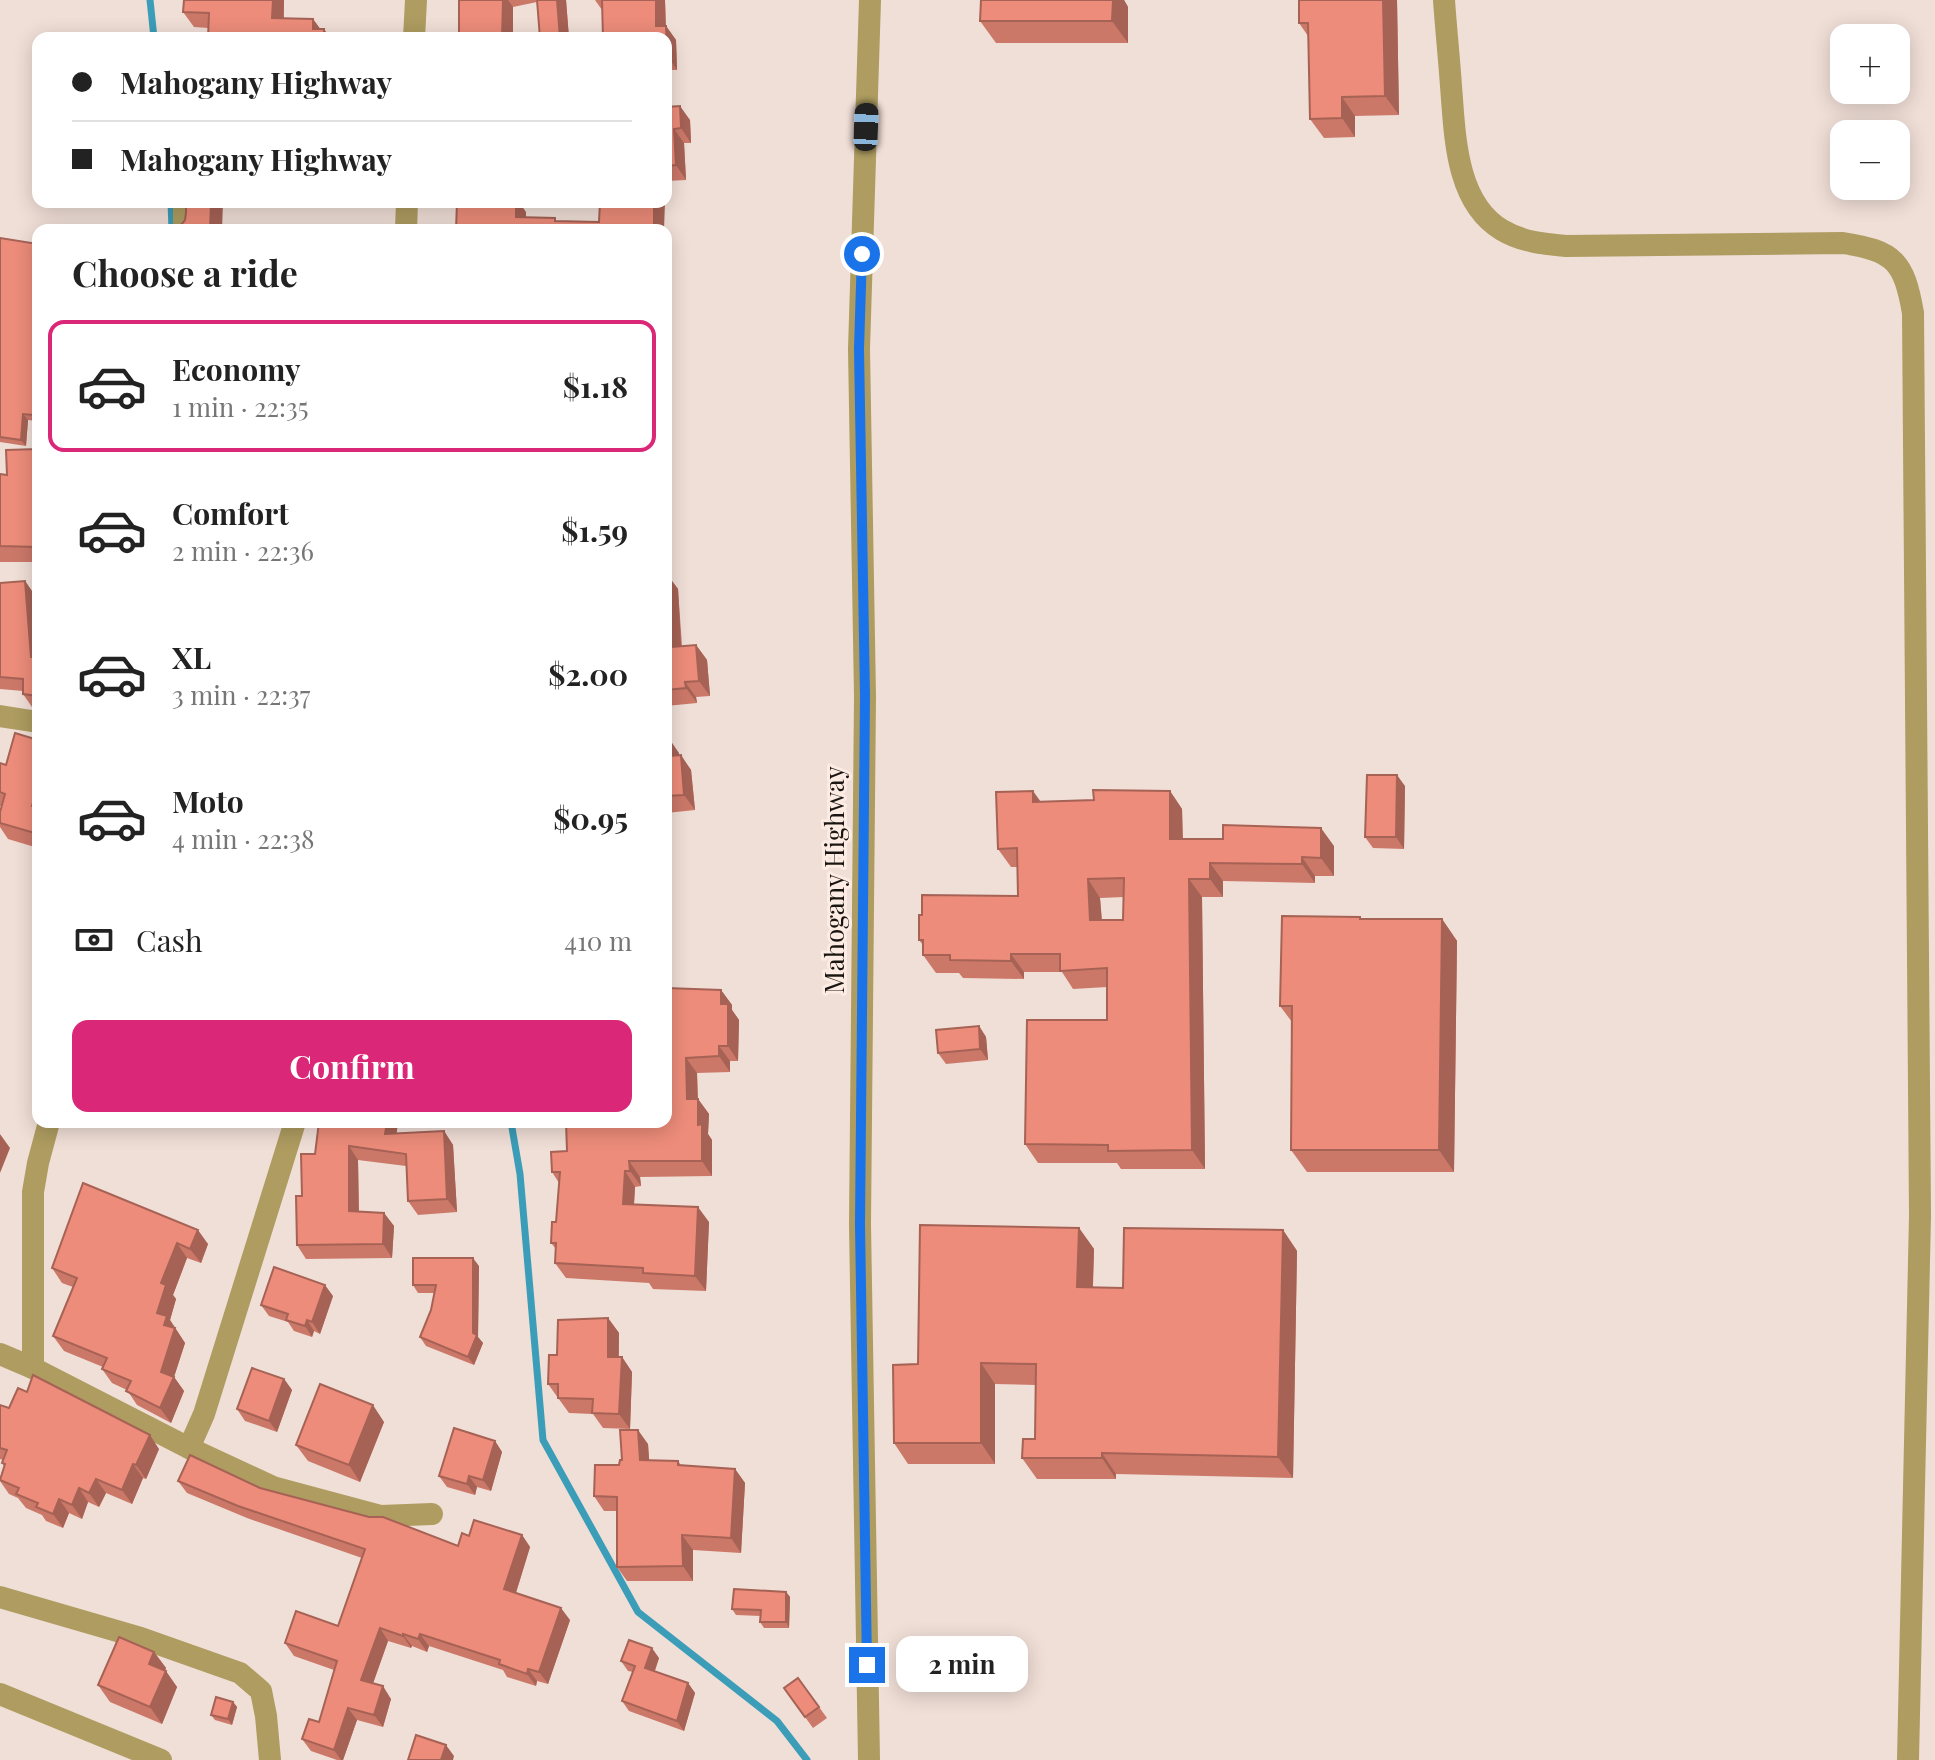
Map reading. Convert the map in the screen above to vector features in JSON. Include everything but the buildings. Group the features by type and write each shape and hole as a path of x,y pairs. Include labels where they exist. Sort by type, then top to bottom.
{"street":[{"path":"414,32 416,0"},
{"name":"Mahogany Highway","path":"869,1760 860,1224 865,696 859,349 870,0"},
{"path":"1444,0 1456,150 1469,192 1479,211 1501,230 1530,243 1566,246 1843,243 1871,248 1891,258 1902,270 1909,286 1913,327 1920,1216 1908,1760"},
{"path":"0,716 32,721"},
{"path":"33,1368 33,1192 47,1128"},
{"path":"189,1448 204,1414 293,1128"},
{"path":"0,1354 273,1487 381,1516 432,1514"},
{"path":"0,1597 141,1638 240,1673 261,1691 270,1760"},
{"path":"0,1694 161,1760"}],"waterway":[{"path":"150,0 153,32"},
{"path":"171,208 172,224"},
{"path":"512,1128 520,1174 543,1440 638,1612 777,1721 807,1760"}],"route":[{"path":"862,254 859,349 865,696 860,1224 867,1665"}]}
